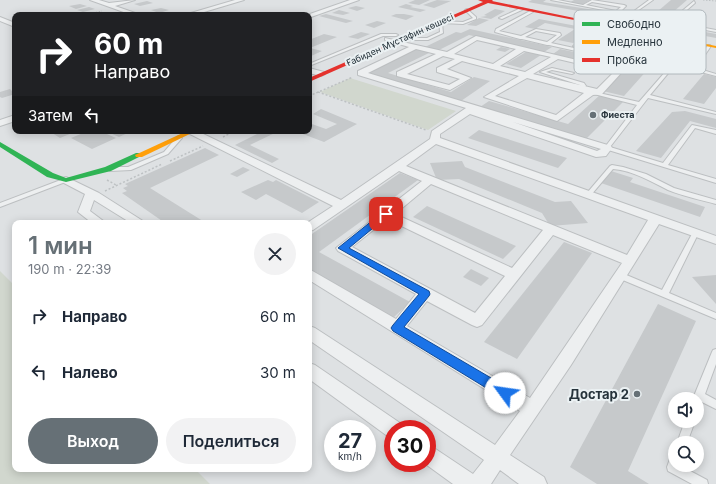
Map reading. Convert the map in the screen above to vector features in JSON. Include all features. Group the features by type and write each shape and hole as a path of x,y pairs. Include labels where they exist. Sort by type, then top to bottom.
{"street":[{"path":"93,0 130,12"},
{"path":"113,6 132,0"},
{"path":"198,12 241,0"},
{"path":"312,15 356,0"},
{"path":"481,1 506,3 559,16"},
{"name":"Ғабиден Мұстафин көшесі","path":"312,75 321,74 395,39 467,10 481,1"},
{"name":"Ғабиден Мұстафин көшесі","path":"312,74 481,1"},
{"path":"500,2 522,9 574,19"},
{"path":"0,19 12,24"},
{"path":"462,58 440,70 467,78 450,88 400,74 446,54 476,38 574,61"},
{"path":"395,39 416,46 591,92 599,92 616,74"},
{"path":"362,73 416,46"},
{"path":"495,66 522,49"},
{"path":"312,225 398,167 435,136 488,97 557,57"},
{"path":"362,73 471,109 596,154 602,154 607,148"},
{"path":"488,97 557,118 591,92"},
{"path":"0,123 12,119"},
{"path":"148,140 163,134"},
{"path":"66,180 108,169 185,134"},
{"path":"198,134 341,205"},
{"path":"435,136 589,194 716,239"},
{"path":"0,144 50,176 66,180 91,193 135,220"},
{"path":"66,180 98,162"},
{"path":"398,167 630,261"},
{"path":"430,180 343,248 477,321 551,229"},
{"path":"91,193 84,212 96,220"},
{"path":"386,214 514,275"},
{"path":"479,484 532,409 621,276 656,218"},
{"path":"312,276 532,409"},
{"path":"397,328 425,294"},
{"path":"312,334 537,484"},
{"path":"312,372 384,423"},
{"path":"436,460 470,484"}],"lane":[{"path":"553,0 606,10"},
{"path":"583,6 592,0 624,6"},
{"path":"618,0 624,6"},
{"path":"637,10 651,0"},
{"path":"685,10 694,2"},
{"path":"619,10 624,6"},
{"path":"500,18 522,9"},
{"path":"532,11 496,31 502,34 547,44 574,48"},
{"path":"520,38 539,29 560,34 547,44"},
{"path":"706,29 716,31"},
{"path":"572,73 552,69 542,72 582,84 584,86 581,89"},
{"path":"706,72 716,74"},
{"path":"666,74 640,104 607,148 716,181"},
{"path":"591,92 640,104"},
{"path":"647,96 715,112 711,118"},
{"path":"665,165 694,126 704,127 716,132"},
{"path":"589,194 612,167 621,168 655,179 672,189 716,202"},
{"path":"0,205 66,180"},
{"path":"664,294 696,232"},
{"path":"621,276 716,316"},
{"path":"701,392 716,352"},
{"path":"704,401 716,405"},
{"path":"681,472 703,484"}],"path":[{"path":"703,0 716,1"},
{"path":"94,12 113,6"},
{"path":"312,95 362,73"},
{"path":"318,92 435,136"}],"shaded area":[{"path":"350,78 456,111 428,130 320,92"},
{"path":"0,271 12,283 12,472 198,472 210,484 0,484"}],"building":[{"path":"415,0 430,0 419,5 408,3"},
{"path":"437,0 451,1 434,8 423,5"},
{"path":"532,0 546,0 543,2 595,10 574,10 528,2"},
{"path":"574,0 590,0 582,5 569,3"},
{"path":"671,0 687,0 675,10 659,10"},
{"path":"147,1 153,3 140,6 134,4"},
{"path":"80,4 87,6 76,9 69,6"},
{"path":"406,4 413,6 410,7 426,10 420,12 398,7"},
{"path":"356,6 365,8 357,11 348,8"},
{"path":"89,7 95,9 83,12 77,10"},
{"path":"161,8 169,10 156,12 151,10"},
{"path":"495,9 505,11 491,19 480,17 487,16 484,15"},
{"path":"339,10 350,13 343,15 332,13"},
{"path":"326,14 353,21 346,23 319,16"},
{"path":"396,14 414,16 406,20 391,16"},
{"path":"479,18 489,20 476,26 467,25"},
{"path":"539,19 574,25 574,29 545,23 535,29 525,27"},
{"path":"377,21 386,23 374,28 365,25"},
{"path":"470,29 552,47 544,52 469,35 439,50 425,47 456,32 461,33"},
{"path":"574,30 573,43 558,40"},
{"path":"361,32 370,34 358,39 348,37"},
{"path":"706,32 716,34 716,38 706,36"},
{"path":"324,34 337,37 312,47 312,39"},
{"path":"501,47 510,49 505,52 496,50"},
{"path":"312,48 322,51 312,56"},
{"path":"418,48 431,52 388,73 451,92 474,77 490,81 461,101 367,73"},
{"path":"560,49 574,52 574,59 553,54"},
{"path":"526,52 541,55 521,68 506,64"},
{"path":"620,74 644,74 624,96 603,91"},
{"path":"704,74 716,77 716,88 704,104 683,99"},
{"path":"10,89 12,91 12,95 2,98 0,97 0,92"},
{"name":"Фиеста","path":"600,95 624,101 586,139 480,107 489,101 568,124"},
{"path":"321,109 357,124 324,142 303,134 312,134 312,124 326,129 337,124 313,114"},
{"path":"685,111 716,119 716,128 690,121 661,158 636,151 672,112"},
{"path":"479,130 567,158 558,168 468,138"},
{"path":"54,134 70,134 60,138"},
{"path":"81,134 107,134 116,138 92,149 71,138"},
{"path":"112,134 126,134 119,137"},
{"path":"257,134 273,134 250,145 279,159 272,163 235,145"},
{"path":"205,148 219,155 150,188 201,220 161,220 122,193 127,191 123,188 128,186 125,184"},
{"path":"462,161 465,167 555,202 571,201 588,223 550,226 542,213 459,179 437,180 430,163"},
{"path":"243,167 250,170 237,177 230,174"},
{"path":"611,171 633,178 630,182 705,207 700,217 601,183"},
{"path":"400,173 418,180 319,252 410,302 393,318 312,271 312,234"},
{"path":"268,180 273,182 276,180 319,202 302,213 266,194 256,200 241,192"},
{"path":"427,206 516,246 503,259 413,217"},
{"path":"564,242 592,253 517,359 484,342"},
{"path":"471,269 489,278 481,286 463,277"},
{"path":"716,275 716,304 692,277"},
{"name":"Достар 2","path":"658,304 696,321 628,471 649,484 597,484 570,467"}],"traffic: fast":[{"path":"0,144 50,175 66,180 108,169 139,155"}],"traffic: slow":[{"path":"706,45 716,47"},
{"path":"139,155 186,134"}],"traffic: jam":[{"path":"480,0 574,19"},
{"path":"312,79 491,0"}],"place":[{"name":"Фиеста","path":"593,115"},
{"name":"Достар 2","path":"637,394"}],"route":[{"path":"386,214 343,248 425,294 397,328 505,393"}]}
